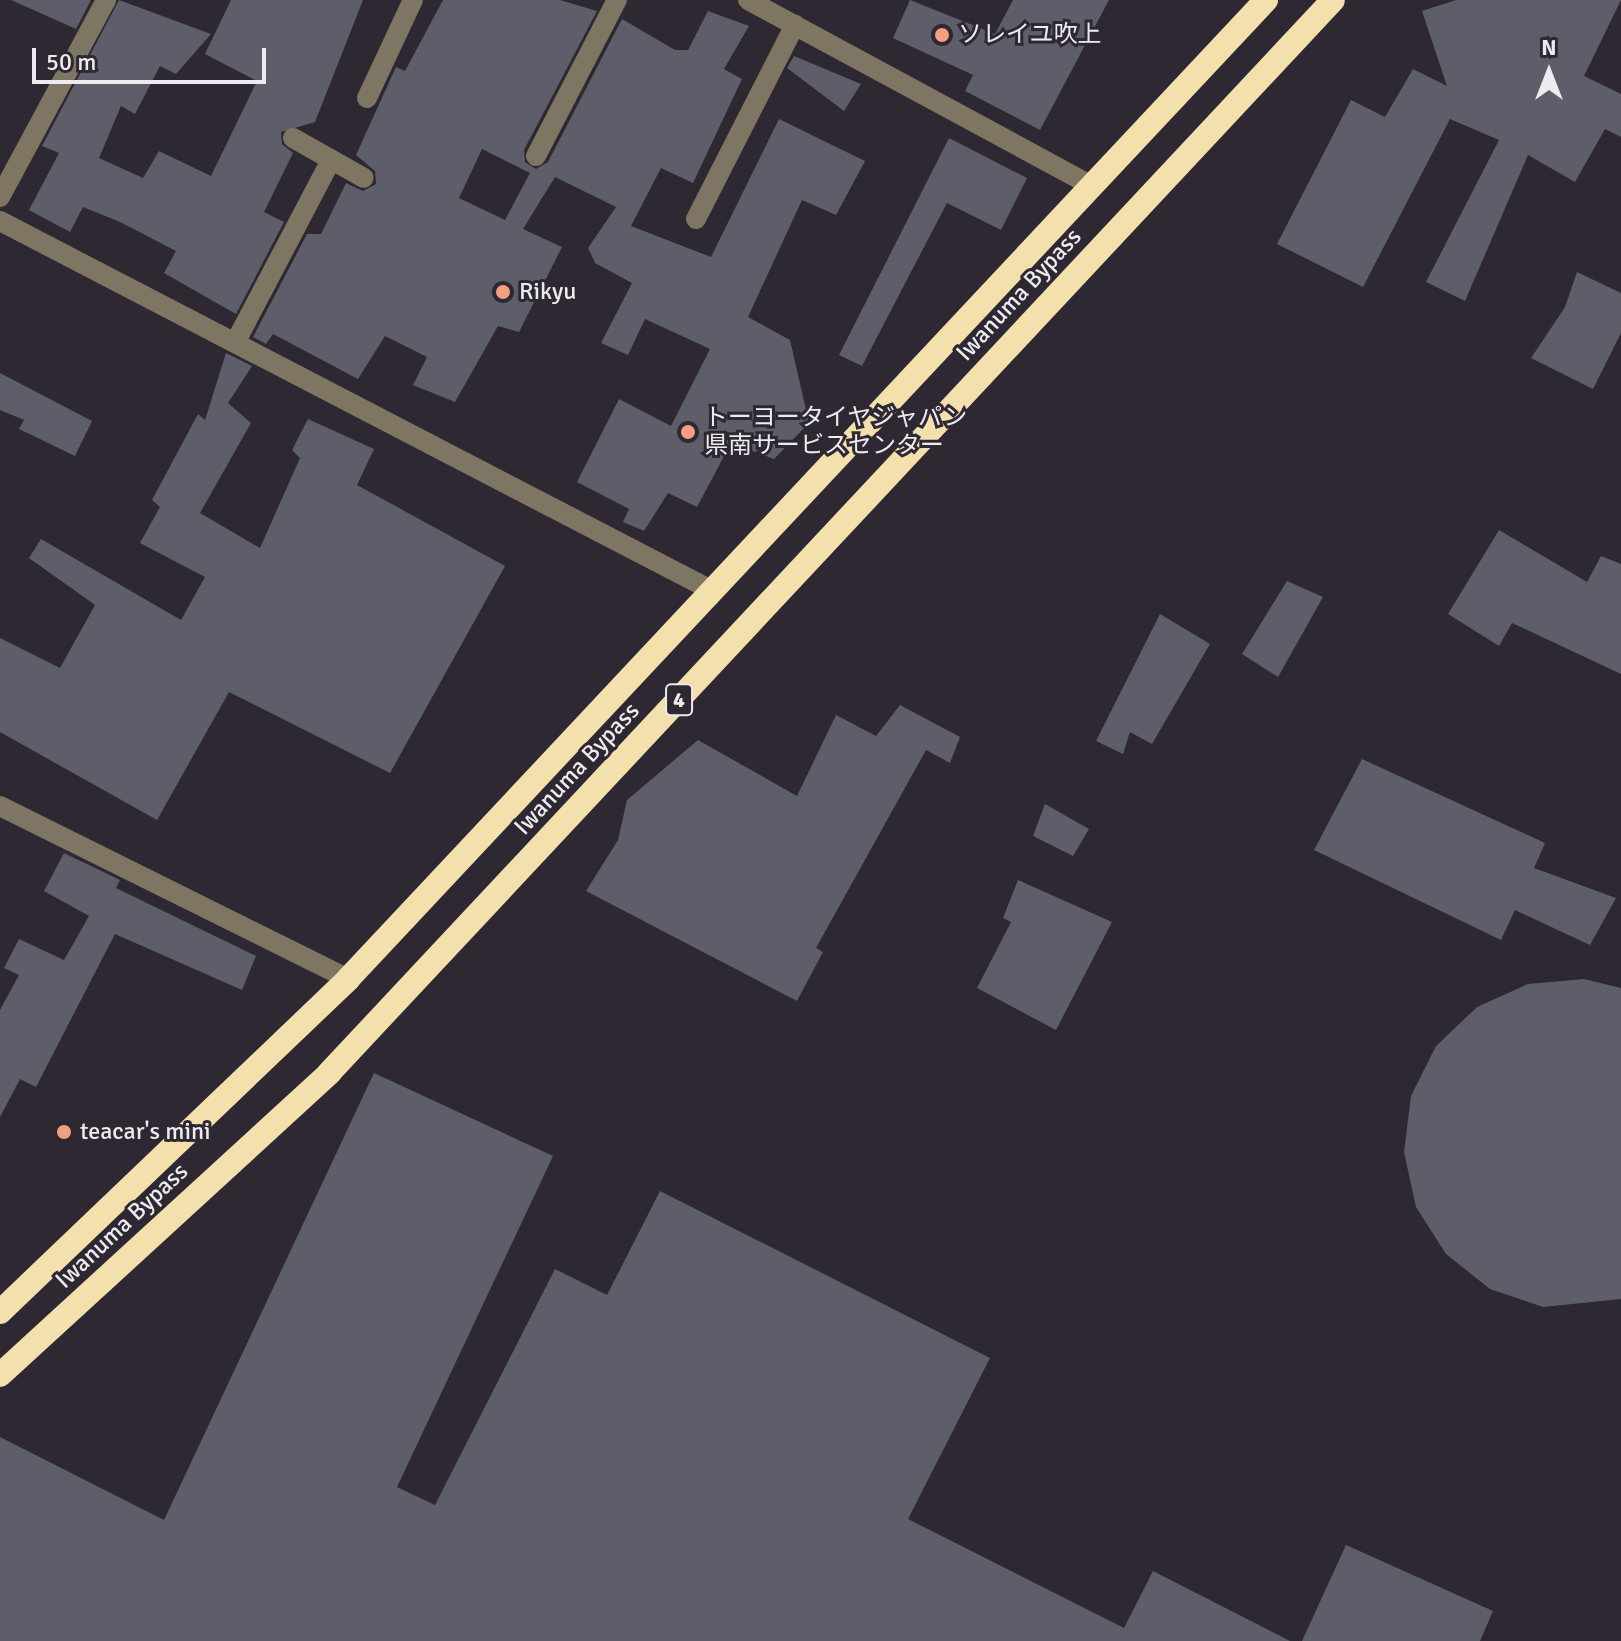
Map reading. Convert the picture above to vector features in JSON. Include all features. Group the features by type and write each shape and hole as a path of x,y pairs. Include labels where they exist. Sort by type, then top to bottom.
{"highway":[{"name":"Iwanuma Bypass","path":"0,1312 348,979 1266,0"},
{"name":"Iwanuma Bypass","path":"0,1375 329,1073 1333,0"}],"street":[{"path":"0,197 106,0"},
{"path":"367,98 413,0"},
{"path":"536,156 617,0"},
{"path":"748,0 1092,186"},
{"path":"696,219 795,25"},
{"path":"293,138 364,178"},
{"path":"235,343 331,160"},
{"path":"0,221 713,591"},
{"path":"0,806 348,979"}],"building":[{"path":"11,0 91,0 76,29"},
{"path":"119,0 211,34 176,74 160,66 135,114 121,106 99,158 143,178 159,151 211,176 257,81 205,54 231,0 363,0 315,122 281,132 282,144 293,153 264,212 284,222 236,314 164,273 176,251 120,222 83,207 70,232 29,210 59,153 42,146"},
{"path":"443,0 560,0 597,11 524,150 525,162 536,169 548,162 622,19 675,50 688,50 708,11 749,26 724,69 742,79 693,183 661,168 631,226 711,257 779,119 865,161 836,215 802,200 748,317 790,340 809,423 774,459 731,443 697,507 668,493 644,531 623,522 629,509 577,482 619,399 671,426 710,349 645,319 628,355 601,343 632,283 595,263 588,248 616,207 555,177 523,229 562,247 519,332 498,326 455,402 413,385 427,357 385,336 358,379 273,334 266,344 253,337 307,234 321,234 346,183 363,191 376,184 375,171 356,155 396,67 405,71","holes":["482,149 530,173 505,220 459,198"]},
{"path":"910,0 995,34 1013,0 1109,0 1040,130 965,91 973,75 893,38"},
{"path":"1456,0 1621,0 1584,76 1621,94 1621,137 1605,129 1575,182 1528,155 1465,301 1426,282 1499,140 1450,119 1363,287 1277,244 1351,100 1385,117 1413,69 1447,86 1422,11"},
{"path":"794,56 861,84 844,111 787,68"},
{"path":"949,138 1027,178 1001,230 947,203 862,366 839,355"},
{"path":"1577,272 1621,293 1621,333 1593,389 1531,358 1565,307"},
{"path":"226,353 252,366 228,403 251,423 200,513 260,548 300,458 292,450 308,419 374,449 357,485 505,566 390,773 229,692 157,820 0,732 0,638 60,668 95,605 29,558 41,539 181,620 205,577 140,543 160,507 152,500 198,414 205,420"},
{"path":"0,373 92,421 75,456 19,429 24,420 0,410"},
{"path":"1499,530 1587,582 1601,556 1621,564 1621,674 1512,623 1499,646 1448,614"},
{"path":"1287,581 1323,597 1278,677 1242,654"},
{"path":"1160,614 1210,644 1152,744 1130,732 1123,754 1096,741"},
{"path":"900,705 960,737 950,763 926,750 816,948 823,952 797,1001 586,891 618,840 627,800 698,740 797,796 836,715 876,736"},
{"path":"1362,759 1545,843 1534,868 1616,898 1590,945 1515,910 1501,940 1314,850"},
{"path":"1045,804 1089,829 1073,856 1033,836"},
{"path":"64,853 120,880 116,888 256,956 242,990 115,934 36,1087 20,1079 0,1117 0,1010 19,975 4,968 19,939 64,960 89,916 44,891"},
{"path":"1018,880 1112,922 1056,1030 977,988 1011,922 1003,918"},
{"path":"1584,979 1621,988 1621,1299 1543,1307 1490,1289 1446,1254 1416,1207 1404,1152 1411,1096 1436,1046 1477,1007 1528,984"},
{"path":"374,1073 553,1156 397,1487 435,1505 555,1269 607,1295 660,1191 990,1358 908,1519 1124,1628 1153,1571 1290,1641 0,1641 0,1437 164,1520"},
{"path":"1346,1545 1493,1611 1480,1641 1302,1641"}],"place":[{"name":"ソレイユ吹上","path":"942,35"},
{"name":"Rikyu","path":"503,292"},
{"name":"トーヨータイヤジャパン 県南サービスセンター","path":"688,432"},
{"name":"teacar's mini","path":"64,1132"}]}
